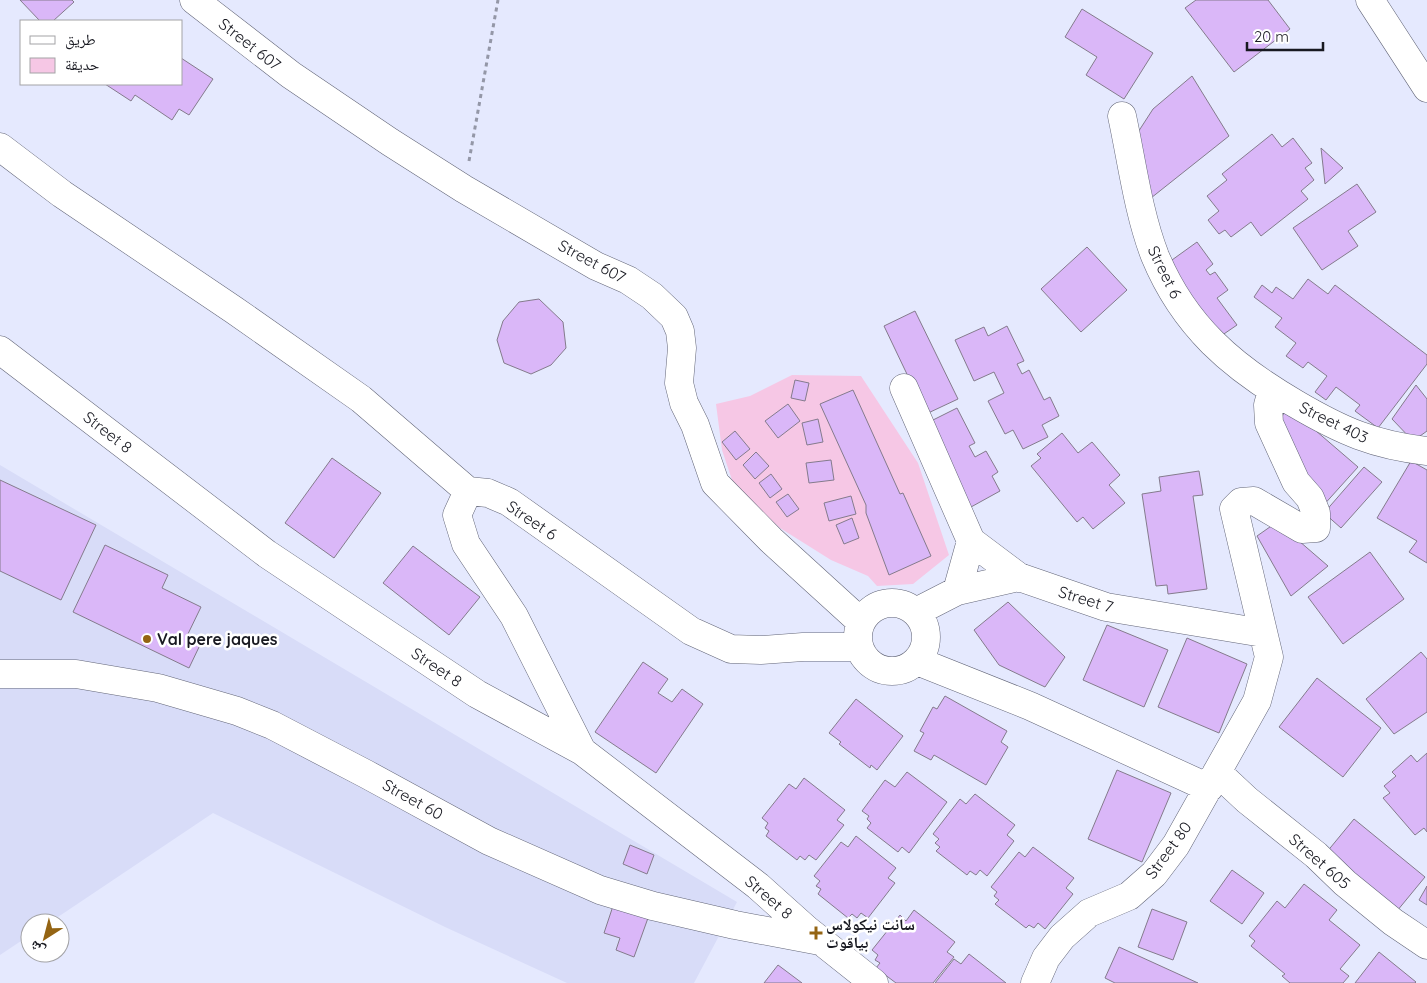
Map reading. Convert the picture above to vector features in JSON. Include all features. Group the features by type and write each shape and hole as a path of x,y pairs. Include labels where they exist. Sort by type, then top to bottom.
{"street":[{"name":"Street 607","path":"194,0 291,75 390,142 464,189 596,266 628,280 652,296 674,317 680,331 682,348 679,383 684,402 695,425 715,483 860,635"},
{"path":"1370,0 1427,88"},
{"name":"Street 6","path":"1122,116 1144,222 1155,256 1171,289 1191,319 1215,346 1242,370 1272,391"},
{"path":"0,147 62,194 234,310 361,399 468,492 457,515 466,544 514,616 582,751"},
{"name":"Street 8","path":"0,350 267,554 477,694 582,751 758,886 806,929 874,983"},
{"path":"904,388 971,541 1019,577"},
{"name":"Street 403","path":"1272,391 1326,422 1361,438 1398,448 1427,451"},
{"name":"Street 80","path":"1035,983 1046,958 1062,937 1089,913 1128,896 1154,874 1176,845 1257,701 1269,657 1234,508 1241,502 1254,501 1302,529 1316,528 1316,513 1310,498 1296,482 1269,423 1268,405 1272,391"},
{"name":"Street 6","path":"468,492 488,493 509,502 691,630 731,649 761,650 802,647 860,635"},
{"path":"957,592 971,541"},
{"path":"916,612 957,592 1019,577"},
{"name":"Street 7","path":"1019,577 1106,606 1263,633"},
{"path":"892,602 905,605 916,612 925,627 926,636 926,645 917,661 902,670 884,670 869,662 860,635 868,612 879,605 892,602"},
{"name":"Street 605","path":"917,661 1213,780 1247,800 1316,855 1393,922 1427,945"},
{"name":"Street 60","path":"0,674 76,674 158,688 236,711 272,726 349,765 489,841 600,890 653,906 718,922 824,942"}],"path":[{"path":"464,189 498,0"}],"shaded area":[{"name":"Val pere jaques","path":"0,465 737,902 694,983 567,983 445,927 213,813 64,913 20,913 20,942 0,955"}],"green space":[{"path":"792,375 861,376 918,463 949,555 913,584 877,586 868,576 831,560 780,528 735,489 722,450 716,404 750,396"}],"building":[{"path":"20,0 72,0 74,2 54,20 39,20"},
{"path":"1196,0 1268,0 1290,29 1234,72 1185,8"},
{"path":"1082,9 1153,53 1124,99 1086,75 1097,57 1065,37"},
{"path":"182,59 213,79 189,115 179,109 172,120 135,95 131,101 107,85 182,85"},
{"path":"1192,76 1229,136 1151,198 1131,143 1153,109"},
{"path":"1272,134 1282,147 1293,138 1312,163 1305,168 1314,180 1301,191 1308,199 1261,236 1251,222 1231,237 1225,230 1219,234 1208,220 1219,211 1207,196 1227,180 1222,174"},
{"path":"1321,148 1343,168 1325,184"},
{"path":"1357,184 1376,212 1348,231 1358,246 1322,270 1293,228"},
{"path":"1197,242 1213,264 1206,270 1210,275 1215,272 1228,290 1217,298 1237,325 1218,338 1165,265"},
{"path":"1087,247 1127,290 1081,332 1041,289"},
{"path":"1308,279 1328,294 1335,285 1427,355 1427,364 1378,428 1355,411 1360,405 1336,387 1326,400 1315,392 1327,376 1308,362 1303,368 1286,356 1296,343 1275,327 1282,318 1254,297 1262,285 1272,293 1276,287 1293,299"},
{"path":"539,299 563,322 566,348 551,365 531,374 504,363 497,340 503,321 519,302"},
{"path":"915,311 958,399 926,414 884,326"},
{"path":"1007,326 1024,361 1017,364 1022,374 1029,370 1044,400 1050,397 1059,416 1042,425 1048,437 1023,449 1013,430 1005,434 988,401 1004,393 994,372 974,381 955,340 984,327 988,336"},
{"path":"795,380 809,383 805,401 791,398"},
{"path":"1416,385 1427,399 1427,431 1413,441 1392,419"},
{"path":"853,390 900,494 903,493 931,556 889,575 866,513 866,505 820,404"},
{"path":"788,404 800,421 778,438 765,421"},
{"path":"1287,406 1358,467 1321,508 1277,428"},
{"path":"957,408 975,443 969,446 975,457 986,451 998,472 992,476 1000,491 971,507 927,423"},
{"path":"818,419 823,442 807,445 802,423"},
{"path":"735,431 750,449 736,460 722,442"},
{"path":"1062,433 1078,453 1092,442 1120,475 1109,485 1125,503 1093,529 1083,517 1077,522 1031,466 1041,458 1037,454"},
{"path":"756,452 769,466 755,479 743,465"},
{"path":"332,458 381,493 334,558 285,523"},
{"path":"831,460 834,480 809,483 806,463"},
{"path":"1411,461 1427,470 1427,563 1409,552 1417,541 1377,518"},
{"path":"1364,467 1382,482 1341,528 1324,513"},
{"path":"1199,471 1203,495 1193,496 1207,589 1168,594 1167,585 1156,586 1142,494 1161,491 1159,477"},
{"path":"771,474 782,489 770,498 759,483"},
{"path":"0,480 96,525 61,600 0,571"},
{"path":"788,494 799,509 787,517 776,502"},
{"path":"851,496 856,514 829,521 824,503"},
{"path":"852,518 859,538 844,544 836,525"},
{"path":"1277,522 1328,566 1291,596 1257,536"},
{"path":"105,545 168,575 162,588 201,607 186,638 200,645 189,668 73,612"},
{"path":"413,546 480,597 449,635 383,583"},
{"path":"1370,552 1404,599 1343,644 1308,597"},
{"path":"1008,602 1065,657 1045,687 999,665 974,630"},
{"path":"1107,625 1168,650 1144,707 1083,680"},
{"path":"1187,638 1247,664 1219,733 1158,707"},
{"path":"1421,652 1427,659 1427,712 1394,734 1366,699"},
{"path":"643,662 668,679 658,693 672,702 682,689 703,704 656,773 595,732"},
{"path":"1317,678 1381,728 1343,777 1279,727"},
{"path":"945,696 1007,731 1001,742 1008,747 986,785 934,755 931,760 914,751 924,733 920,731 933,707 937,709"},
{"path":"856,699 903,736 877,770 871,765 870,768 839,744 841,742 829,733"},
{"path":"1427,753 1427,832 1424,828 1415,835 1383,798 1390,793 1384,786 1396,776 1392,772 1411,755 1417,762"},
{"path":"1117,770 1171,793 1142,862 1088,839"},
{"path":"907,772 947,802 909,853 902,847 898,852 867,828 871,823 867,819 869,816 862,811 885,780 895,787"},
{"path":"804,778 845,810 837,820 844,825 816,860 809,855 805,860 800,856 797,860 766,836 769,831 765,828 768,823 762,818 789,784 796,789"},
{"path":"975,794 1015,825 1007,835 1014,841 987,876 980,870 976,875 970,871 967,875 936,851 940,847 935,843 939,839 933,834 960,799 966,804"},
{"path":"1354,819 1425,877 1397,911 1326,853"},
{"path":"856,836 896,868 888,878 895,883 868,918 861,913 857,918 852,914 848,918 818,894 821,889 816,886 820,881 814,876 841,842 848,847"},
{"path":"630,845 654,855 647,874 623,864"},
{"path":"1033,847 1074,878 1066,888 1073,894 1045,929 1038,923 1034,928 1029,925 1026,928 995,904 999,900 994,896 997,892 991,887 1019,852 1025,857"},
{"path":"1232,870 1264,893 1242,924 1210,901"},
{"path":"1304,884 1337,910 1329,920 1360,945 1340,969 1349,976 1343,983 1290,983 1282,976 1285,974 1251,946 1255,941 1249,936 1277,901 1285,908"},
{"path":"1427,886 1427,905 1419,900"},
{"path":"613,906 648,918 634,957 616,950 620,938 604,933"},
{"path":"1152,909 1187,922 1173,960 1138,947"},
{"path":"914,910 955,942 947,952 954,957 933,983 896,983 876,968 880,963 875,960 878,955 872,950 900,915 906,921"},
{"path":"1119,947 1198,983 1115,983 1105,978"},
{"path":"1379,952 1416,982 1355,983"},
{"path":"969,954 1006,983 935,983 954,959 961,964"},
{"path":"778,965 802,983 764,983"}],"place":[{"name":"Val pere jaques","path":"147,639"},
{"name":"سانت نيكولاس بياقوت","path":"816,933"}]}
